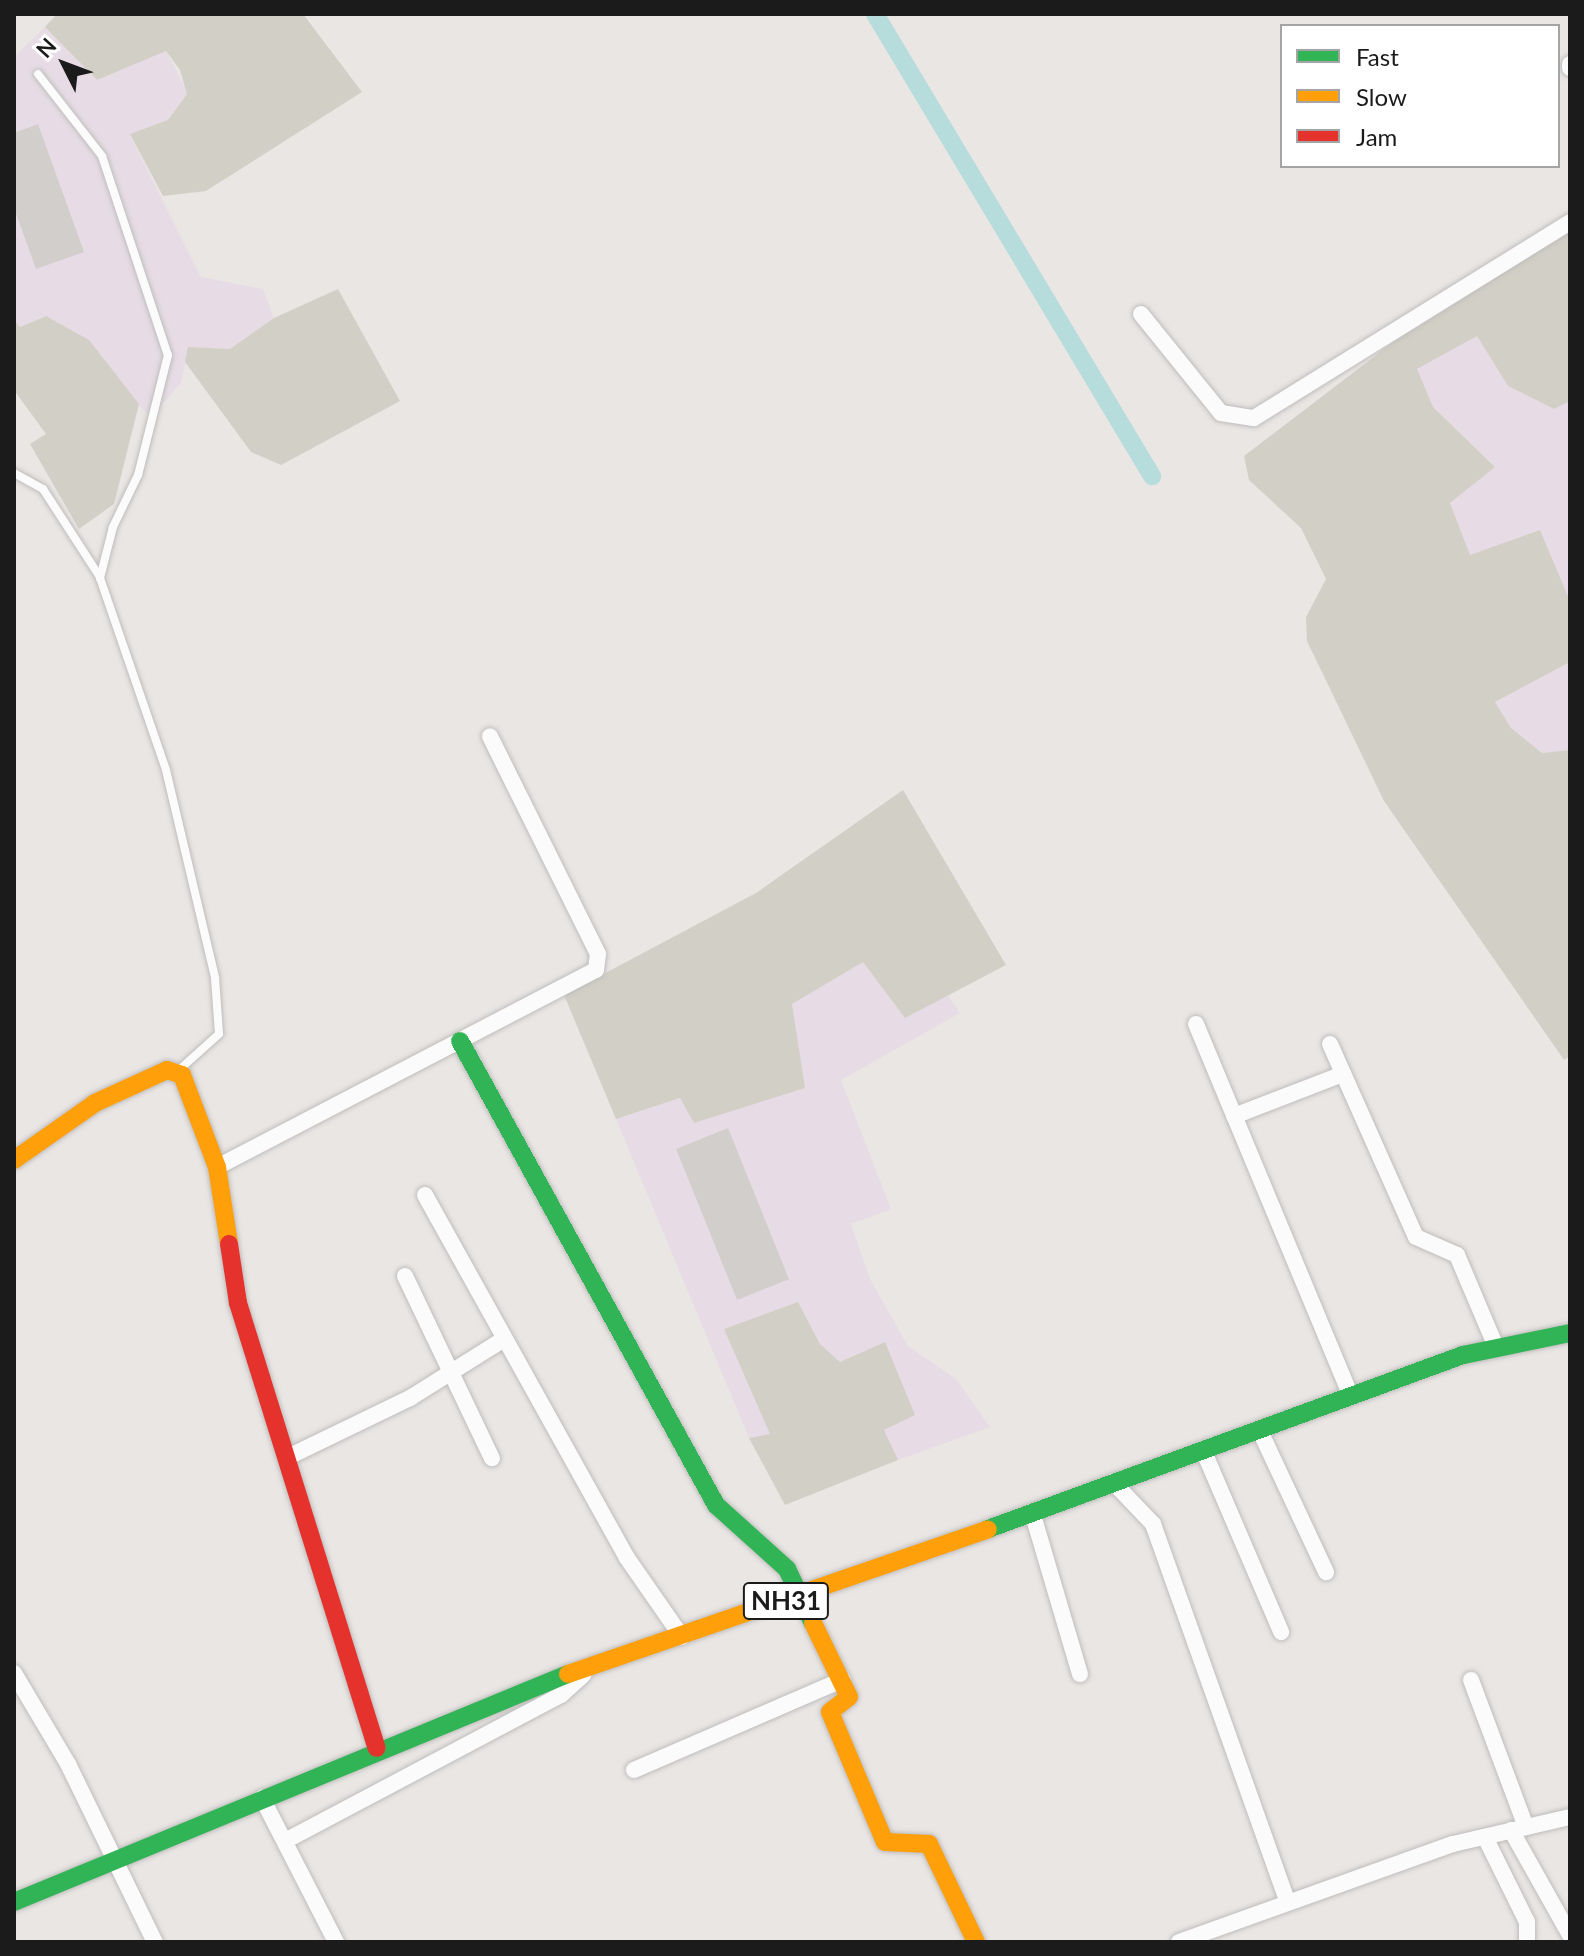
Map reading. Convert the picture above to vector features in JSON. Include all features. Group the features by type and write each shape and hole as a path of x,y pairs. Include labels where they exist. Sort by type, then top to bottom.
{"main road":[{"path":"460,1041 716,1505 787,1569 842,1680 849,1700 830,1712 885,1842 929,1844 976,1942"},
{"path":"14,1160 95,1103 178,1070 217,1167 238,1303 377,1748"},
{"name":"NH31","path":"14,1902 116,1862 377,1748 593,1664 801,1597 1113,1482 1204,1452 1350,1394 1496,1347 1570,1333"}],"street":[{"path":"1141,314 1221,413 1254,418 1570,222"},
{"path":"217,1167 585,979 599,961 490,736"},
{"path":"1196,1024 1350,1394"},
{"path":"1330,1044 1416,1237 1457,1255 1496,1347"},
{"path":"1234,1116 1343,1074"},
{"path":"425,1195 501,1341 682,1637"},
{"path":"405,1276 448,1374 492,1458"},
{"path":"288,1457 448,1374 501,1341"},
{"path":"1260,1431 1326,1572"},
{"path":"1204,1452 1281,1632"},
{"path":"1113,1482 1153,1524 1287,1901"},
{"path":"1032,1512 1080,1674"},
{"path":"285,1841 561,1695 593,1664"},
{"path":"14,1673 116,1862 155,1942"},
{"path":"634,1770 842,1680"},
{"path":"1471,1680 1518,1829 1570,1935"},
{"path":"262,1798 336,1942"},
{"path":"1179,1942 1287,1901 1485,1837 1570,1817"},
{"path":"1485,1837 1527,1922 1527,1942"}],"lane":[{"path":"38,74 102,156 168,355 141,465 100,578"},
{"path":"14,473 43,489 100,578 166,770 215,978 219,1034 178,1070"}],"shaded area":[{"path":"57,14 303,14 362,92 206,191 163,196 130,134 168,120 187,94 180,70 166,51 97,80 45,27"},
{"path":"45,27 97,80 166,51 188,93 168,120 130,135 201,277 263,289 274,318 230,349 189,347 181,383 151,417 45,316 19,327 14,320 14,57"},
{"path":"1570,231 1570,401 1554,409 1508,386 1477,336 1417,369 1433,407 1495,467 1450,503 1470,555 1540,530 1570,601 1570,662 1495,702 1511,728 1542,753 1570,750 1570,1056 1564,1060 1384,801 1307,641 1306,617 1326,579 1301,528 1249,480 1244,456 1392,343"},
{"path":"338,289 400,401 281,465 251,452 185,362 188,347 230,349 274,318"},
{"path":"46,316 89,340 139,404 114,504 79,529 30,444 46,434 14,390 14,320 20,327"},
{"path":"1477,336 1508,386 1554,409 1570,401 1570,601 1540,530 1470,556 1450,503 1495,466 1433,407 1417,369"},
{"path":"1570,662 1570,750 1542,753 1511,728 1495,702"},
{"path":"903,790 1006,965 905,1018 863,962 792,1004 805,1088 694,1123 680,1098 616,1119 564,995 756,893"},
{"path":"864,961 905,1018 948,995 960,1013 841,1080 891,1209 851,1224 870,1279 908,1346 956,1379 990,1427 898,1460 884,1430 885,1342 840,1362 820,1344 771,1435 749,1438 616,1119 680,1098 694,1123 792,1004"},
{"path":"798,1302 820,1344 840,1362 885,1342 915,1415 884,1430 898,1460 785,1505 749,1438 770,1434 724,1329"}],"building":[{"path":"38,124 84,252 36,269 14,208 14,133"},
{"path":"728,1128 789,1279 737,1300 676,1149"}],"waterway":[{"path":"875,14 1152,476"}],"traffic: fast":[{"path":"460,1041 716,1505 787,1569 813,1623"},
{"path":"988,1529 1463,1355 1570,1333"},
{"path":"14,1902 568,1674"}],"traffic: slow":[{"path":"14,1160 95,1103 167,1070 182,1075 217,1167 229,1244"},
{"path":"568,1674 988,1529"},
{"path":"813,1623 849,1697 830,1712 885,1842 929,1844 976,1942"}],"traffic: jam":[{"path":"229,1244 238,1303 377,1748"}]}
